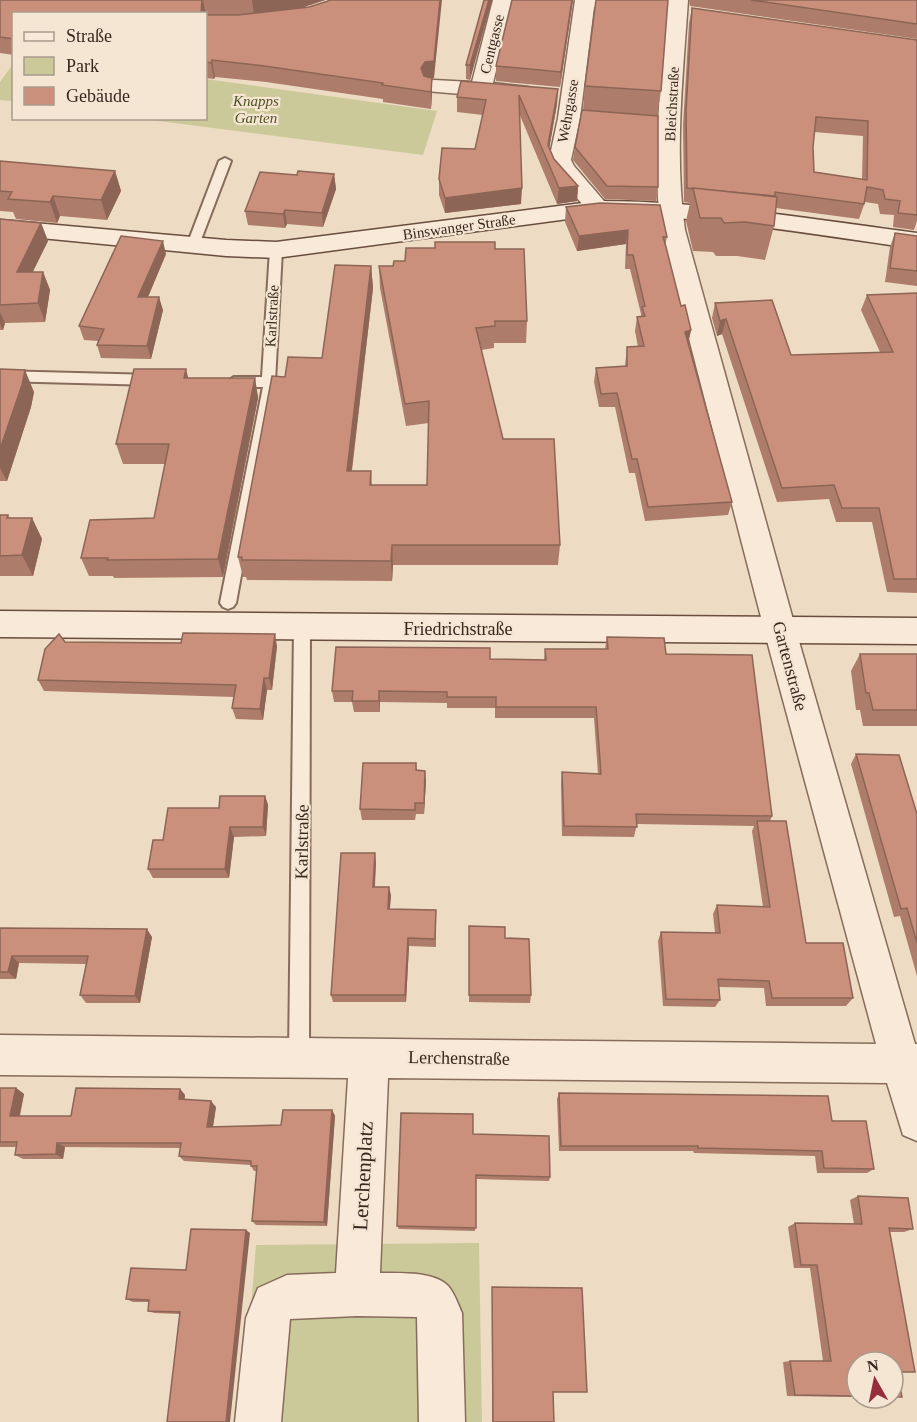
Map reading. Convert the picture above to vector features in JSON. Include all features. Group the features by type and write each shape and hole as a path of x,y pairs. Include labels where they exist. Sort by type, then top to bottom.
{"street":[{"name":"Centgasse","path":"481,89 503,0"},
{"name":"Wehrgasse","path":"585,0 573,111 560,160 598,208"},
{"path":"590,0 678,7 700,16"},
{"name":"Bleichstraße","path":"669,209 664,124 678,7"},
{"name":"Centgasse","path":"434,86 543,94 573,111"},
{"name":"Binswanger Straße","path":"0,227 193,245 276,250 598,208 669,209 917,241"},
{"name":"Gartenstraße","path":"669,209 780,630 910,1064 917,1121"},
{"name":"Friedrichstraße","path":"0,624 917,631"},
{"name":"Lerchenstraße","path":"0,1055 299,1056 910,1064"},
{"name":"Lerchenplatz","path":"357,1294 369,1057"},
{"path":"258,1422 268,1318 274,1304 287,1297 357,1294 419,1295 432,1300 440,1313 442,1422"}],"lane":[{"path":"193,245 225,161"},
{"name":"Karlstraße","path":"228,603 268,386 276,250"},
{"path":"0,376 163,380"},
{"path":"222,381 268,386"},
{"name":"Karlstraße","path":"299,1056 302,627"}],"green space":[{"path":"12,65 12,101 0,100 0,82"},
{"name":"Knapps Garten","path":"207,79 437,111 423,155 151,120 207,120"},
{"path":"479,1243 482,1422 242,1422 256,1245"}],"building":[{"path":"0,0 202,0 201,12 12,12 12,39 0,37"},
{"path":"331,0 440,0 434,61 425,62 421,68 424,76 432,78 431,92 264,66 212,60 211,63 207,62 207,15 238,15 309,7"},
{"path":"484,0 489,0 470,65 466,65"},
{"path":"512,0 572,0 561,72 496,66"},
{"path":"596,0 668,0 661,91 585,86"},
{"path":"751,0 917,0 917,24"},
{"path":"692,8 917,40 917,215 898,213 900,201 885,199 883,190 867,187 864,204 775,192 775,196 687,188 686,111","holes":["816,117 868,121 867,180 814,172 813,147"]},
{"path":"461,81 558,89 548,145 554,159 578,186 559,188 519,95 522,188 445,198 439,179 442,148 475,149 486,100 457,97"},
{"path":"582,110 658,116 658,187 607,186 575,147"},
{"path":"0,161 115,171 101,200 53,196 50,202 8,199 12,192 0,191"},
{"path":"298,171 334,174 322,213 285,210 283,214 245,211 260,172 297,175"},
{"path":"693,188 777,197 774,226 745,222 724,223 721,218 700,218"},
{"path":"600,203 660,205 667,237 663,237 681,306 685,305 691,330 685,332 732,502 648,507 637,459 632,459 617,393 601,394 596,368 627,366 627,347 644,346 637,317 645,316 642,307 645,306 633,255 627,255 628,230 579,236 566,207"},
{"path":"0,219 41,223 17,272 43,272 38,303 0,305"},
{"path":"895,233 917,236 917,271 890,268"},
{"path":"121,236 163,241 138,297 159,297 147,346 97,345 104,329 79,326"},
{"path":"435,242 495,242 495,249 524,249 527,321 495,321 495,326 476,328 503,439 554,439 560,545 392,545 391,561 242,560 242,557 238,557 272,376 285,377 288,357 322,358 335,265 371,266 347,471 371,471 370,485 427,485 429,401 405,404 379,266 393,266 394,261 405,261 406,248 435,248"},
{"path":"917,293 917,579 894,579 879,508 842,508 834,485 782,488 726,319 720,321 715,303 772,300 791,355 893,352 867,295"},
{"path":"0,369 25,370 0,449"},
{"path":"134,369 186,369 184,378 255,378 218,559 107,560 108,558 81,558 90,520 154,518 169,444 116,444"},
{"path":"0,515 8,515 7,518 32,518 22,555 0,556"},
{"path":"183,633 275,634 269,678 264,678 260,709 232,708 236,685 38,680 45,649 59,634 65,642 181,643"},
{"path":"607,637 664,638 666,654 752,655 772,816 636,814 637,827 564,826 562,772 601,774 596,707 496,707 496,697 447,697 447,692 379,691 379,701 352,701 353,691 332,691 336,647 490,648 490,659 546,660 545,649 608,649"},
{"path":"860,654 917,654 917,710 873,710 869,693 866,693"},
{"path":"856,754 899,755 917,814 917,943 907,908 901,909"},
{"path":"363,763 416,763 416,770 425,771 424,803 415,803 415,810 360,809"},
{"path":"220,796 265,796 263,827 230,827 225,869 148,869 153,840 163,840 168,808 219,808"},
{"path":"757,821 786,821 806,943 843,943 853,998 772,998 769,981 718,979 720,1000 666,999 661,932 720,933 717,905 770,907"},
{"path":"341,853 375,853 373,887 389,887 388,909 436,910 435,939 408,938 405,995 331,995"},
{"path":"469,926 505,927 505,938 529,939 531,995 469,995"},
{"path":"0,928 147,929 135,996 80,995 88,956 12,956 8,972 0,972"},
{"path":"0,1088 16,1088 10,1116 71,1116 76,1088 180,1089 179,1099 211,1101 207,1127 281,1125 283,1110 332,1110 324,1222 252,1221 257,1166 251,1166 251,1161 179,1156 181,1143 57,1143 56,1154 15,1155 17,1142 0,1142"},
{"path":"559,1093 828,1096 832,1121 866,1121 874,1169 824,1168 822,1151 698,1148 698,1146 561,1146"},
{"path":"401,1113 473,1114 473,1134 549,1136 550,1177 476,1175 476,1228 397,1226"},
{"path":"858,1196 908,1198 913,1229 889,1228 915,1372 905,1372 905,1350 845,1350 845,1396 795,1395 790,1361 831,1361 817,1265 801,1265 795,1223 862,1224"},
{"path":"191,1229 246,1230 226,1422 167,1422 180,1312 148,1311 149,1300 126,1299 131,1268 186,1270"},
{"path":"492,1287 582,1288 587,1392 553,1392 554,1422 493,1422"}]}
